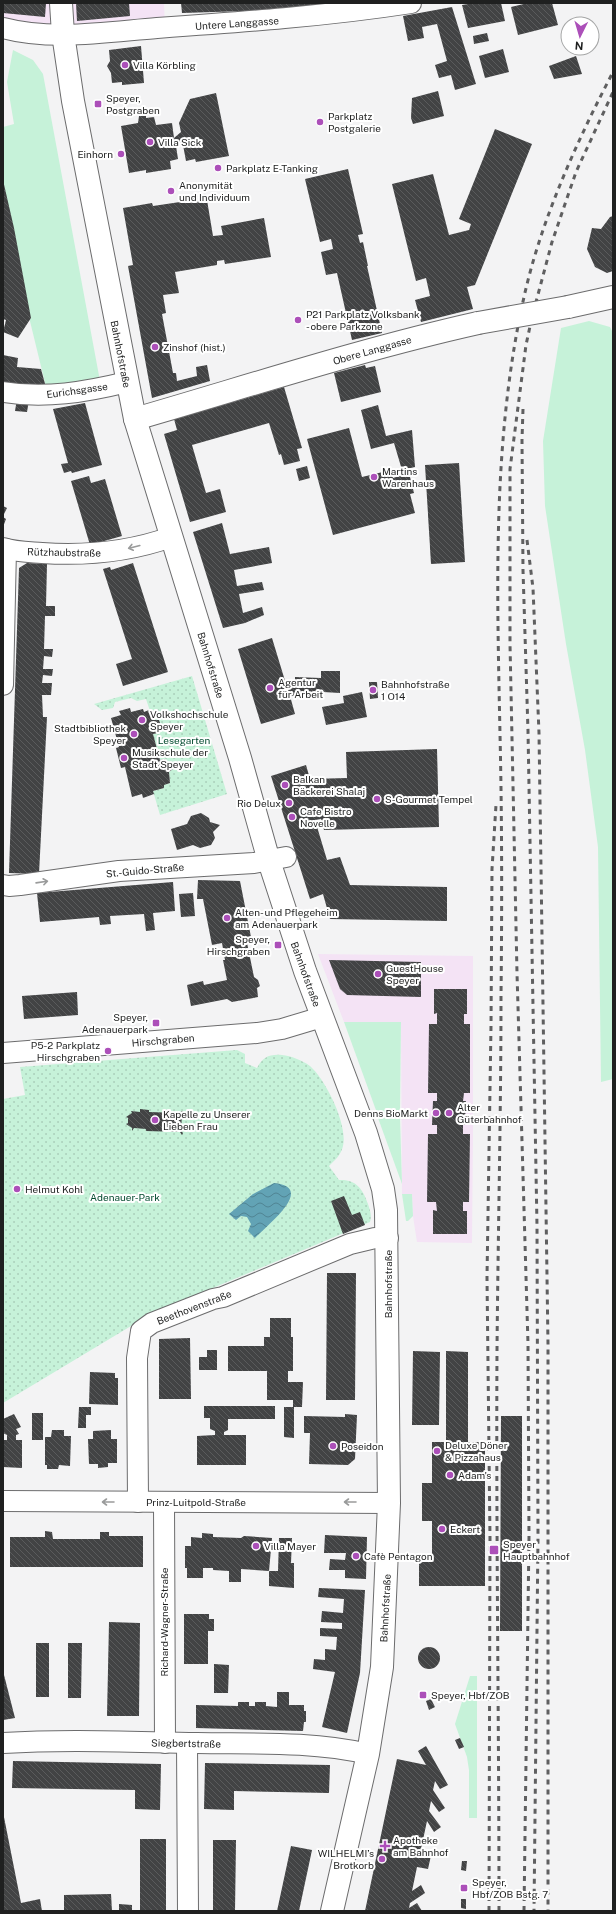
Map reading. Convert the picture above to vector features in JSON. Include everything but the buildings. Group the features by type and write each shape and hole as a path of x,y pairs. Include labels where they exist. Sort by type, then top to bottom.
{"main road":[{"name":"Bahnhofstraße","path":"61,3 63,34 82,152 135,419 240,758 278,859 292,935 353,1097 383,1189 386,1210 388,1238 389,1503 382,1667 368,1754 332,1911"},
{"name":"Obere Langgasse","path":"135,419 431,334 478,323 568,307 613,297"}],"street":[{"name":"Untere Langgasse","path":"3,28 30,34 63,34 286,19 412,3"},
{"name":"Eurichsgasse","path":"3,392 30,395 60,395 127,382"},
{"name":"Rützhaubstraße","path":"5,548 59,554 102,554 124,550 171,537"},
{"path":"3,685 5,548"},
{"name":"St.-Guido-Straße","path":"3,884 9,886 118,871 278,859"},
{"name":"Hirschgraben","path":"3,1053 257,1033 282,1029 322,1017"},
{"name":"Beethovenstraße","path":"138,1502 137,1358 141,1331 152,1322 213,1299 223,1297 350,1244 375,1238 388,1238"},
{"name":"Prinz-Luitpold-Straße","path":"3,1501 389,1503"},
{"name":"Richard-Wagner-Straße","path":"164,1502 165,1743"},
{"name":"Siegbertstraße","path":"3,1743 62,1741 285,1745 336,1748 368,1754"},
{"path":"187,1743 188,1911"}],"shaded area":[{"path":"3,3 164,3 165,28 3,28"},
{"path":"318,954 473,956 472,1243 417,1242 413,1216 412,1194 402,1194 401,1022 344,1022"}],"green space":[{"path":"13,50 33,60 43,74 100,381 47,391 18,272 3,202 3,127 14,124 7,82"},
{"path":"589,321 610,327 613,333 613,1079 601,1082 598,847 585,750 566,644 545,506 543,441 561,328"},
{"name":"Lesegarten","path":"192,676 227,794 160,815 153,791 164,788 164,785 170,783 169,772 173,769 170,762 166,763 165,759 160,760 153,734 158,733 157,729 161,726 159,720 153,720 146,699 137,701 131,698 115,702 113,708 102,710 94,704"},
{"path":"344,1022 401,1022 400,1113 377,1113"},
{"name":"Adenauer-Park","path":"237,1050 245,1054 245,1063 257,1068 264,1059 273,1055 293,1057 310,1066 323,1081 339,1115 344,1137 341,1152 329,1166 339,1180 354,1183 364,1194 371,1215 370,1222 151,1314 3,1403 3,1099 25,1095 20,1067"},
{"path":"400,1117 402,1184 378,1118"},
{"path":"402,1194 412,1194 413,1216 408,1221 406,1221"},
{"path":"470,1676 477,1676 477,1818 469,1818 469,1770 467,1757 455,1724"}],"water":[{"path":"274,1183 286,1186 291,1192 290,1199 285,1208 255,1238 248,1231 251,1224 247,1217 241,1216 236,1220 229,1214 253,1194"}],"railway":[{"path":"499,1911 497,1306 501,1085 502,865 498,569 502,460 506,405 514,351 531,268 561,182 586,125 613,72"},
{"path":"524,1911 529,1537 528,1344 517,973 510,644 510,469 526,345 552,242 576,172 613,92"},
{"path":"523,409 523,570 528,731 537,1226 538,1537 534,1911"},
{"path":"527,540 533,588 539,733 548,1344 548,1911"},
{"path":"489,1911 490,1538 487,1277 492,869 496,805"}],"place":[{"name":"Villa Körbling","path":"125,65"},
{"name":"Speyer, Postgraben","path":"98,104"},
{"name":"Parkplatz Postgalerie","path":"320,122"},
{"name":"Villa Sick","path":"150,142"},
{"name":"Einhorn","path":"121,154"},
{"name":"Parkplatz E-Tanking","path":"218,168"},
{"name":"Anonymität und Individuum","path":"171,191"},
{"name":"P21 Parkplatz Volksbank - obere Parkzone","path":"298,320"},
{"name":"Zinshof (hist.)","path":"155,347"},
{"name":"Martins Warenhaus","path":"374,477"},
{"name":"Agentur für Arbeit","path":"270,688"},
{"name":"Bahnhofstraße 1 O14","path":"373,690"},
{"name":"Volkshochschule Speyer","path":"142,720"},
{"name":"Stadtbibliothek Speyer","path":"134,734"},
{"name":"Musikschule der Stadt Speyer","path":"124,758"},
{"name":"Balkan Bäckerei Shalaj","path":"285,785"},
{"name":"S-Gourmet Tempel","path":"377,799"},
{"name":"Rio Delux","path":"289,803"},
{"name":"Cafe Bistro Novelle","path":"292,817"},
{"name":"Alten- und Pflegeheim am Adenauerpark","path":"227,918"},
{"name":"Speyer, Hirschgraben","path":"278,945"},
{"name":"GuestHouse Speyer","path":"378,974"},
{"name":"Speyer, Adenauerpark","path":"156,1023"},
{"name":"P5-2 Parkplatz Hirschgraben","path":"108,1051"},
{"name":"Denns BioMarkt","path":"436,1113"},
{"name":"Alter Güterbahnhof","path":"449,1113"},
{"name":"Kapelle zu Unserer Lieben Frau","path":"155,1120"},
{"name":"Helmut Kohl","path":"17,1189"},
{"name":"Poseidon","path":"333,1446"},
{"name":"Deluxe Döner & Pizzahaus","path":"437,1451"},
{"name":"Adam's","path":"450,1475"},
{"name":"Eckert","path":"442,1529"},
{"name":"Villa Mayer","path":"256,1546"},
{"name":"Speyer Hauptbahnhof","path":"494,1550"},
{"name":"Cafè Pentagon","path":"356,1556"},
{"name":"Speyer, Hbf/ZOB","path":"423,1695"},
{"name":"Apotheke am Bahnhof","path":"385,1846"},
{"name":"WILHELMI’s Brotkorb","path":"382,1859"},
{"name":"Speyer, Hbf/ZOB Bstg. 7","path":"464,1888"}]}
